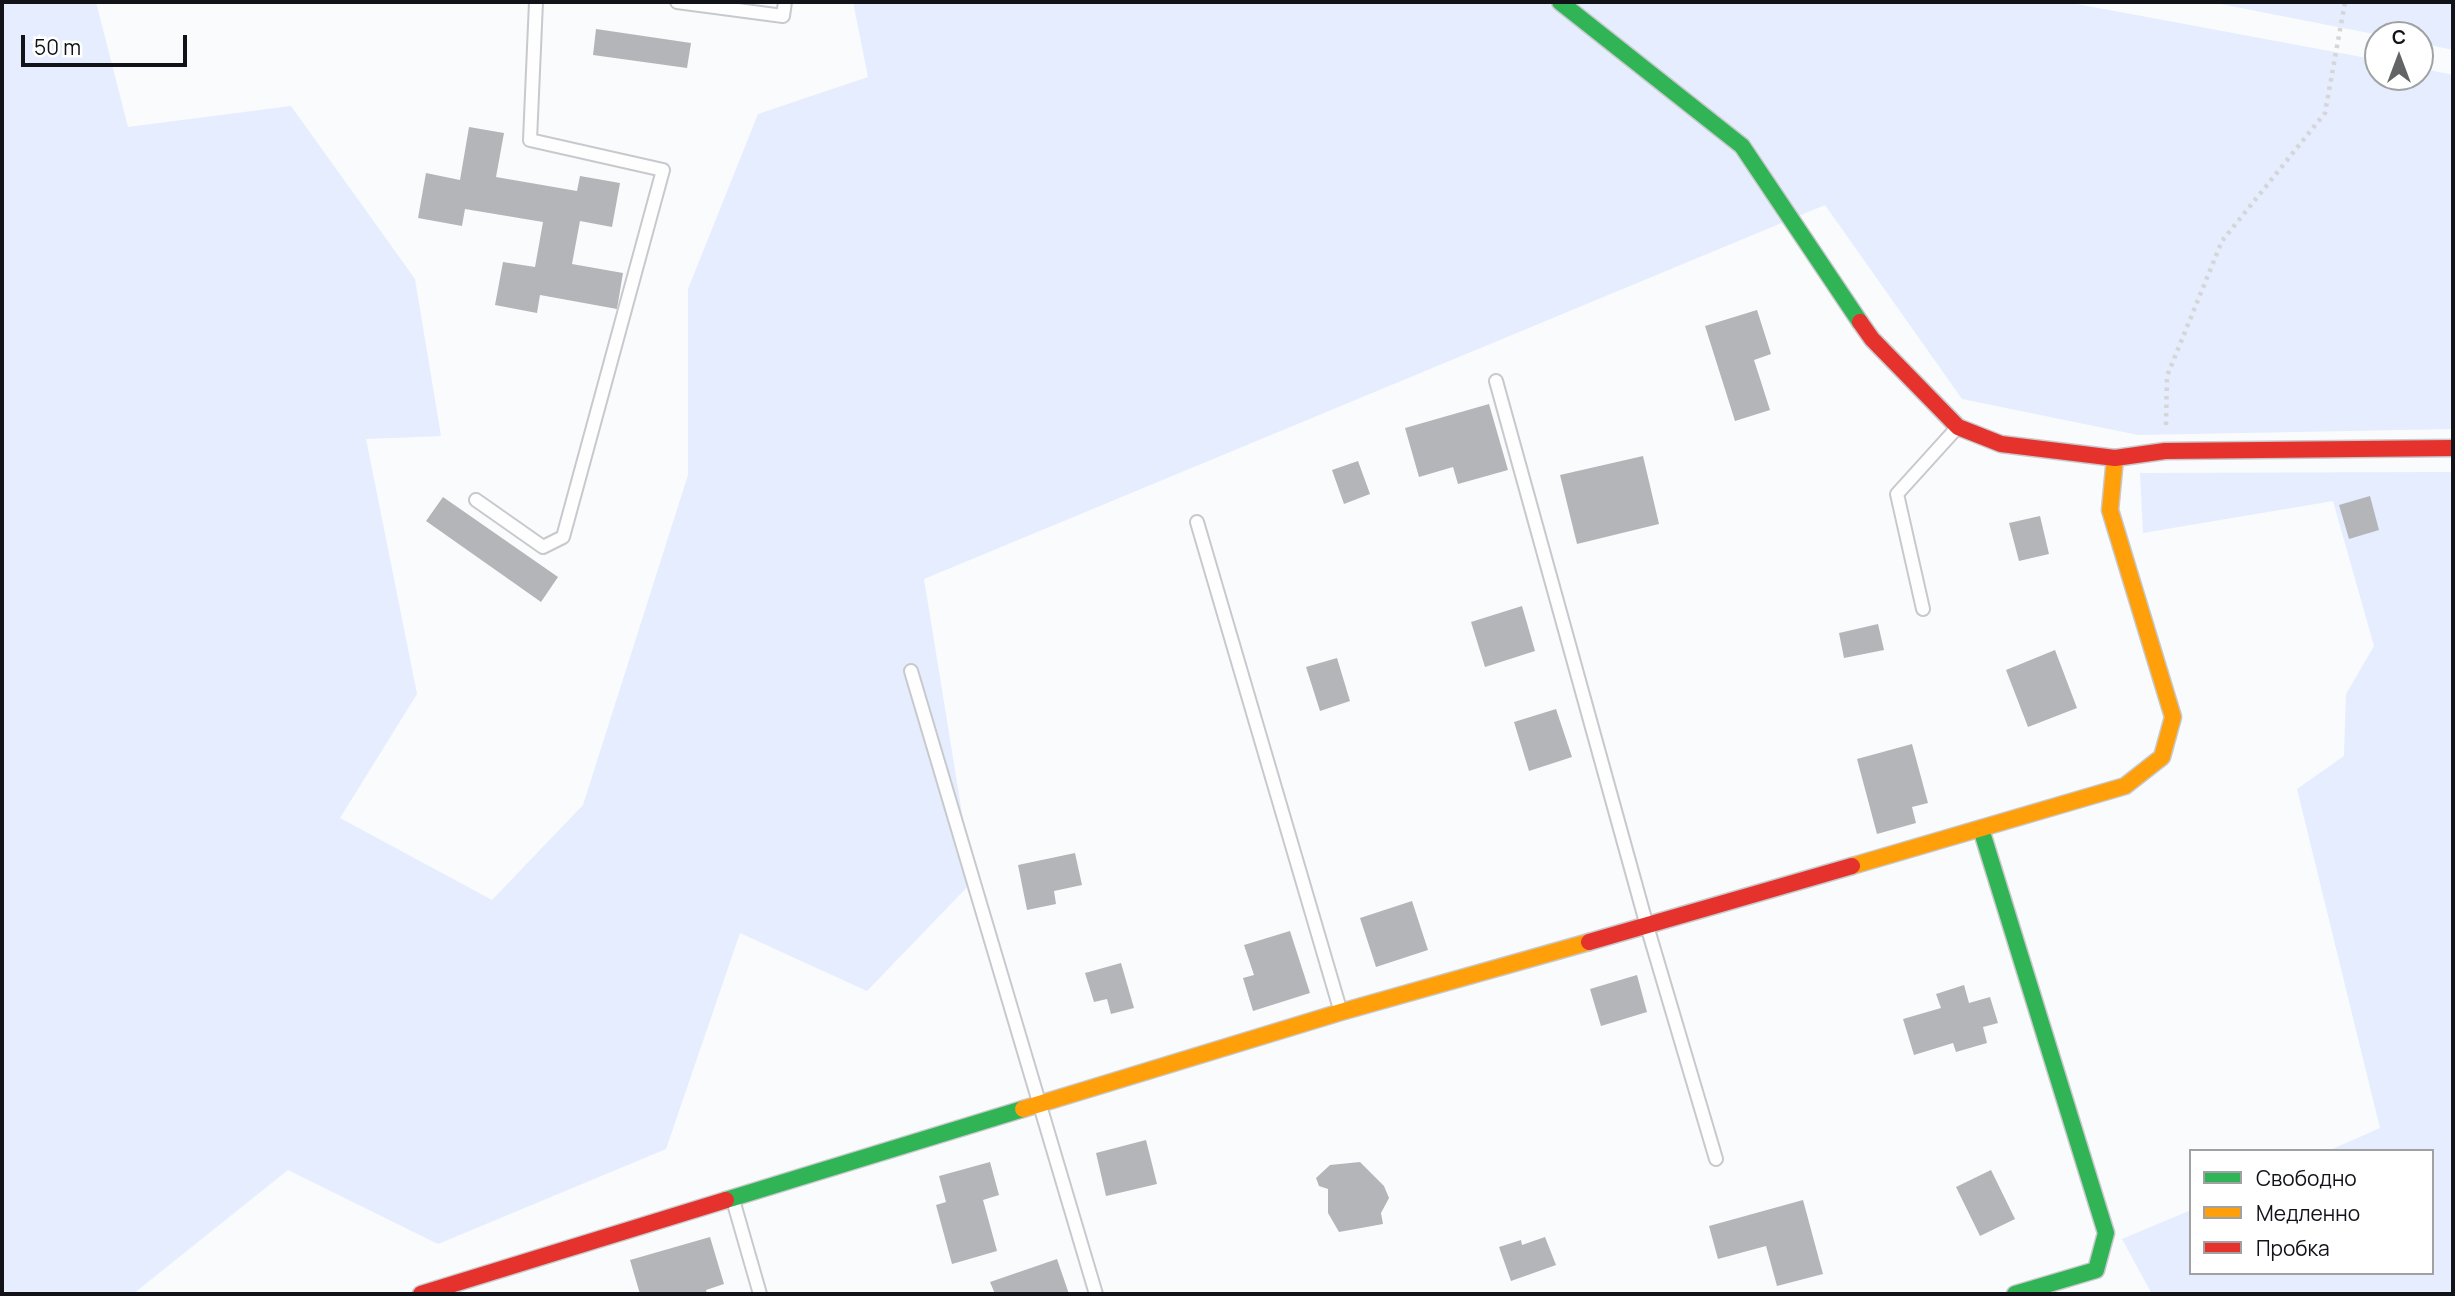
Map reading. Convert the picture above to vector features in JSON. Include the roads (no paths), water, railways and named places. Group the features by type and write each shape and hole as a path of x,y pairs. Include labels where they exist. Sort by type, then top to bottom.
{"street":[{"path":"1560,2 1742,146 1872,339 1958,427 2001,444 2115,458 2165,451 2453,448"},
{"path":"421,1294 478,1281 733,1199 1341,1012 1647,926 2125,786 2162,757 2173,717 2110,510 2115,458"},
{"path":"1981,829 2106,1233 2096,1270 2015,1294"}],"lane":[{"path":"476,500 543,547 563,537 663,170 530,141 536,2"},
{"path":"677,2 783,16 785,2"},
{"path":"1496,381 1647,926 1716,1160"},
{"path":"1923,609 1896,494 1958,427"},
{"path":"1197,522 1341,1012"},
{"path":"911,671 1096,1294"},
{"path":"733,1199 760,1294"}]}
